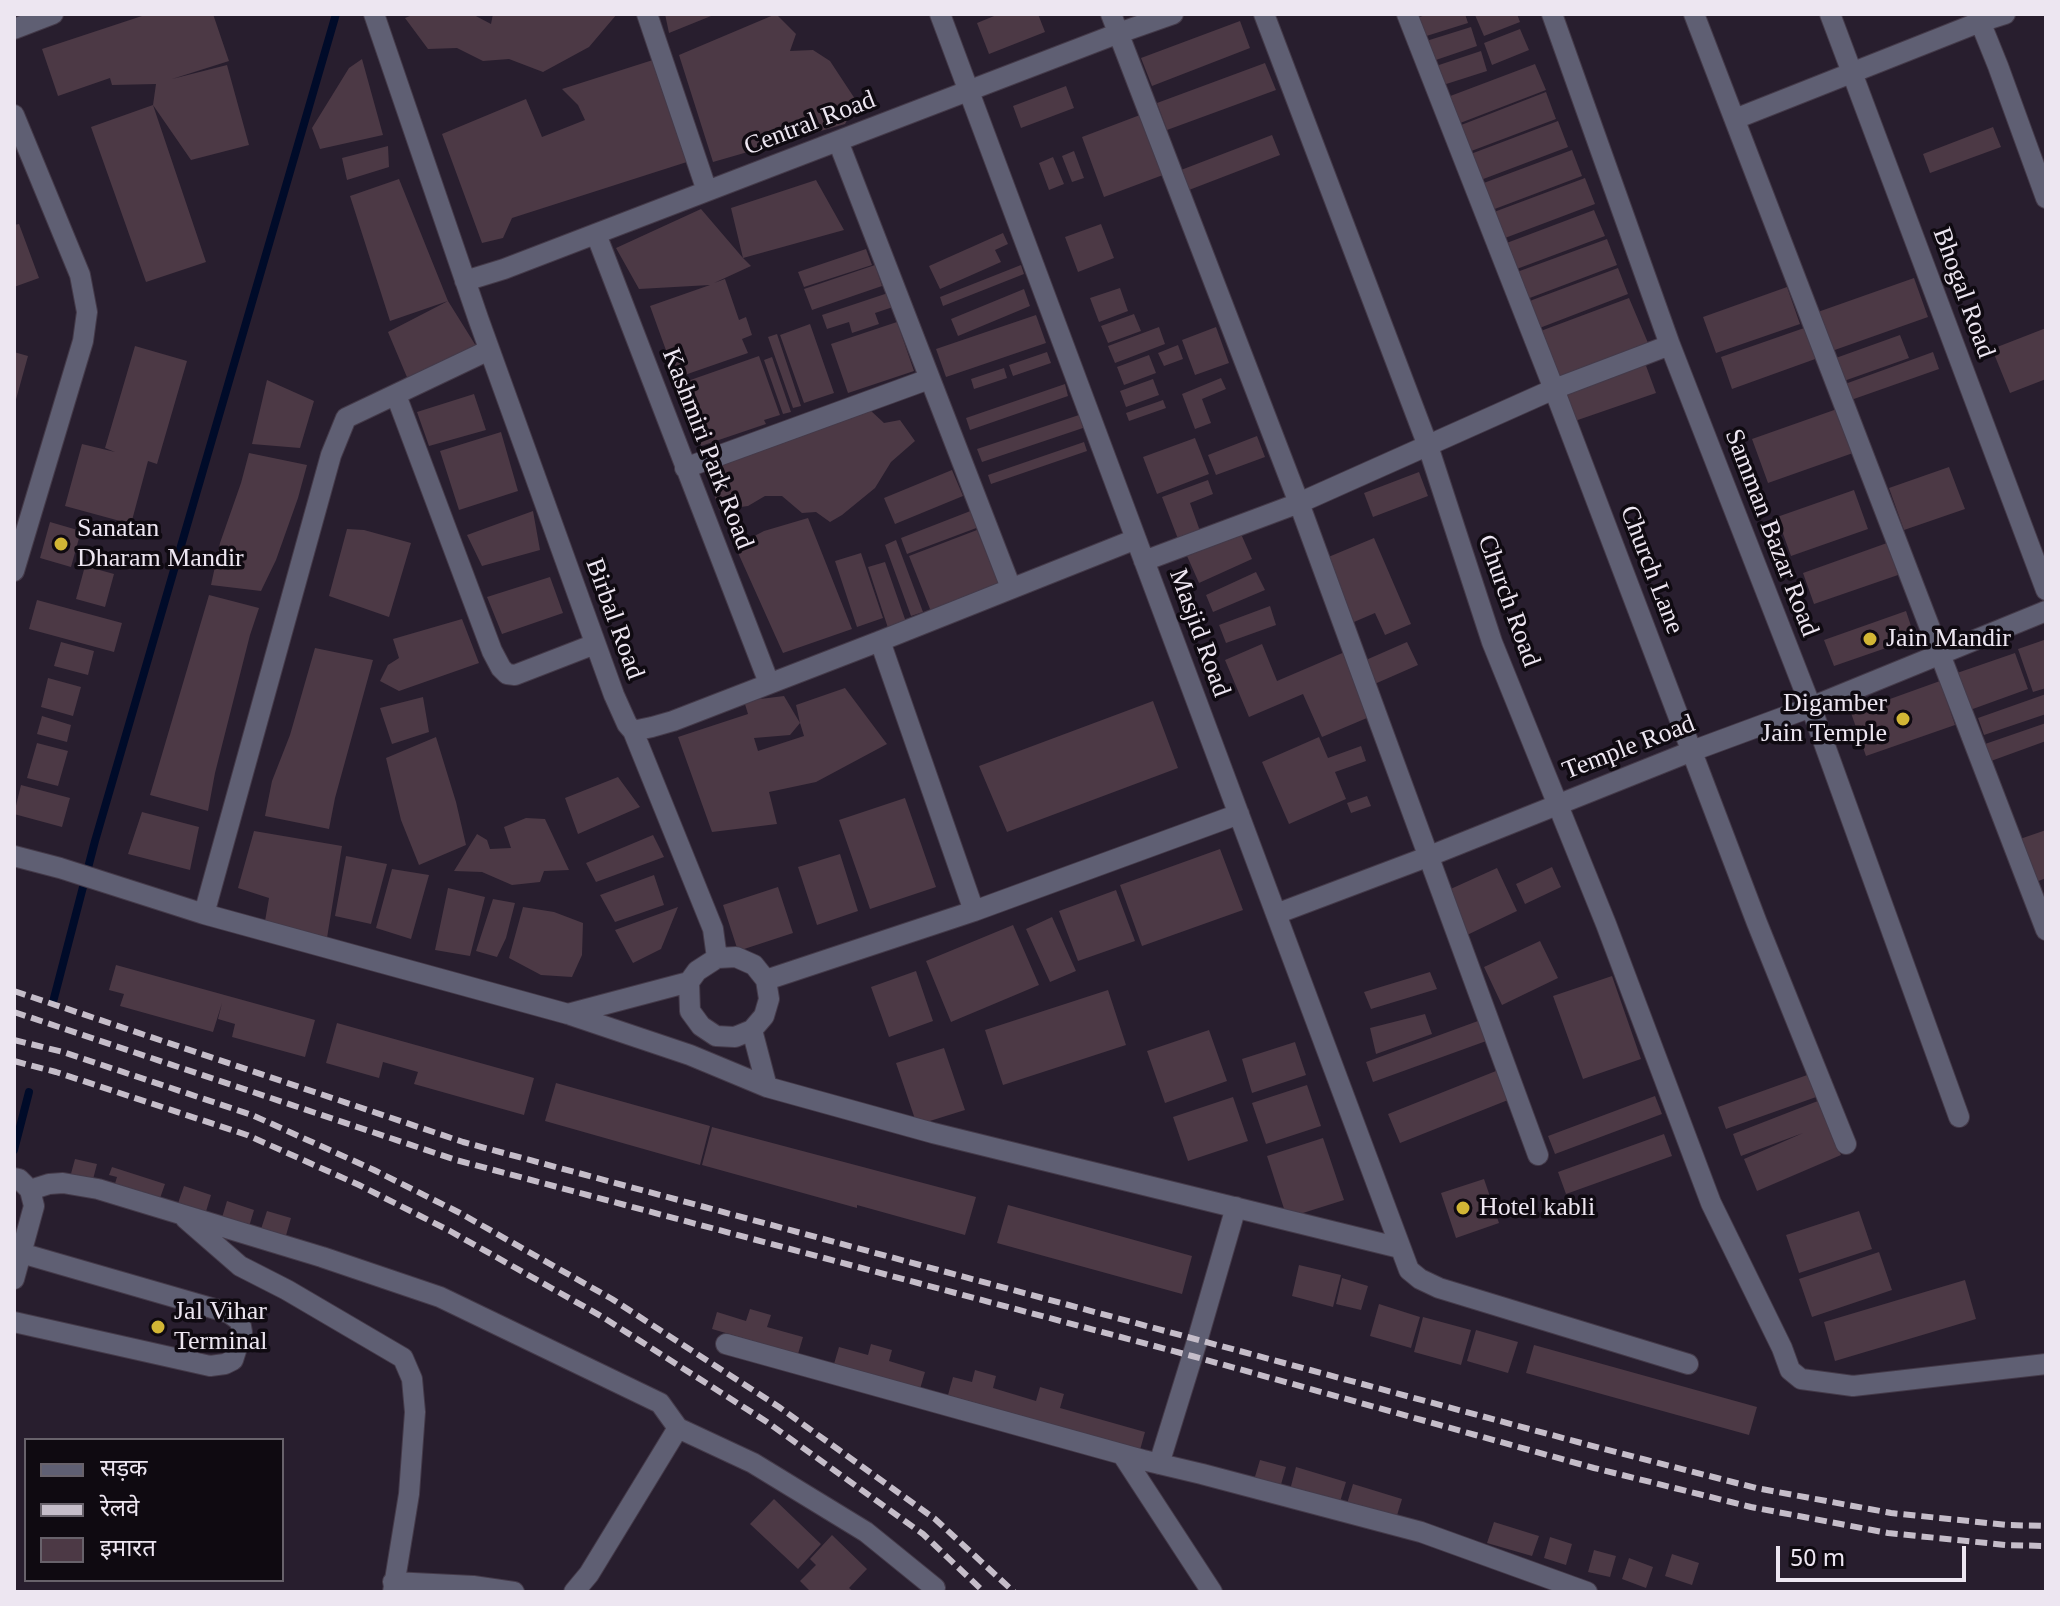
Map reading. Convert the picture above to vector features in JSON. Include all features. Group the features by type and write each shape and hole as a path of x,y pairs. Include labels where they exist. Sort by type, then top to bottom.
{"street":[{"path":"14,29 53,14"},
{"path":"647,14 707,191"},
{"name":"Masjid Road","path":"940,14 1409,1270 1439,1288 1688,1364"},
{"name":"Central Road","path":"465,281 504,269 969,91 1115,24 1173,14"},
{"name":"Church Road","path":"1264,14 1428,446 1492,642 1606,924 1711,1203 1790,1370 1801,1379 1853,1386 2046,1364"},
{"name":"Church Lane","path":"1407,14 1554,389 1757,923 1846,1144"},
{"name":"Samman Bazar Road","path":"1552,14 1670,345 1811,707 1959,1117"},
{"path":"1694,14 2046,930"},
{"name":"Bhogal Road","path":"1830,14 2046,590"},
{"path":"1735,119 1854,73 1978,18 2005,14"},
{"name":"Birbal Road","path":"377,15 465,281 595,644 713,929 717,958"},
{"path":"1978,18 2046,198"},
{"path":"1115,24 1299,503 1538,1155"},
{"path":"14,115 80,275 87,312 83,341 20,527 14,571"},
{"path":"838,141 1011,588"},
{"name":"Kashmiri Park Road","path":"596,234 769,683"},
{"path":"1144,561 1299,503 1554,389 1670,345"},
{"path":"204,914 331,455 346,418 489,350"},
{"path":"685,468 929,379"},
{"path":"396,395 501,668 507,674 515,675 595,644"},
{"path":"633,731 673,721 1136,539"},
{"name":"Temple Road","path":"1276,914 1811,707 2046,611"},
{"path":"880,641 974,911"},
{"path":"766,980 974,911 1239,814"},
{"path":"14,856 204,914 568,1014 690,1055 767,1087 933,1133 1400,1248"},
{"path":"736,957 754,965 766,980 769,999 764,1016 752,1030 735,1037 716,1036 701,1026 690,1011 689,982 697,971 717,958 736,957"},
{"path":"568,1014 689,982"},
{"path":"752,1030 767,1087"},
{"path":"21,1182 63,1183 98,1189 322,1257 440,1297 660,1403 678,1428 753,1463 866,1532 935,1588"},
{"path":"14,1279 34,1206 21,1182"},
{"path":"1159,1464 1236,1207"},
{"path":"181,1214 240,1266 403,1358 412,1379 415,1412 409,1494 393,1587 473,1586 514,1592"},
{"path":"14,1322 210,1366 233,1360 242,1332 240,1321 229,1313 21,1253"},
{"path":"726,1344 1122,1454 1421,1532 1587,1592"},
{"path":"574,1592 589,1574 678,1428"},
{"path":"1122,1454 1212,1592"}],"building":[{"path":"148,14 213,14 229,61 172,79 227,65 249,145 191,160 153,105 156,84 112,85 110,78 58,96 42,49"},
{"path":"415,14 472,14 491,24 493,14 617,14 589,47 543,72 509,59 483,61 457,48 428,49 405,18"},
{"path":"665,14 716,14 669,33"},
{"path":"776,14 796,34 790,51 813,50 830,61 857,102 845,124 713,162 679,55"},
{"path":"999,14 1038,14 1045,32 989,54 977,23"},
{"path":"1428,14 1465,14 1468,23 1420,38 1414,19"},
{"path":"1517,14 1520,22 1484,36 1475,15"},
{"path":"1240,21 1250,48 1152,86 1141,58"},
{"path":"1471,27 1477,46 1430,62 1423,42"},
{"path":"1520,29 1529,50 1492,65 1484,43"},
{"path":"1481,51 1487,71 1440,86 1433,67"},
{"path":"362,59 383,135 320,149 312,128 349,68"},
{"path":"656,59 690,161 512,218 503,238 482,243 442,134 526,99 542,137 585,120 578,105 562,89"},
{"path":"1265,63 1276,90 1167,130 1157,103"},
{"path":"1535,64 1546,90 1455,125 1445,98"},
{"path":"1066,86 1074,108 1021,128 1013,106"},
{"path":"1546,92 1556,119 1466,153 1456,127"},
{"path":"153,105 206,262 146,282 91,127"},
{"path":"1140,115 1163,175 1104,197 1082,137"},
{"path":"1558,121 1568,147 1478,181 1468,155"},
{"path":"1993,127 2001,147 1930,173 1923,154"},
{"path":"1272,135 1280,155 1189,190 1181,170"},
{"path":"388,146 389,167 347,180 342,158"},
{"path":"1572,150 1582,176 1492,210 1481,184"},
{"path":"1074,151 1084,178 1072,182 1062,156"},
{"path":"1053,157 1064,184 1049,190 1039,163"},
{"path":"1585,178 1595,204 1505,238 1494,212"},
{"path":"399,179 448,301 390,321 350,196"},
{"path":"816,180 844,230 743,258 731,208"},
{"path":"701,209 751,266 714,283 725,279 739,320 746,317 752,335 742,339 748,353 676,378 650,306 710,285 639,289 616,248"},
{"path":"1594,210 1605,236 1514,270 1504,244"},
{"path":"19,224 39,278 14,287 14,225"},
{"path":"1101,224 1114,258 1078,272 1065,237"},
{"path":"1003,233 1008,244 995,250 1001,262 940,289 929,266"},
{"path":"1607,239 1617,265 1527,299 1517,272"},
{"path":"866,249 872,265 804,287 798,272"},
{"path":"875,265 882,286 812,310 804,289"},
{"path":"1021,265 1024,274 943,306 940,297"},
{"path":"1618,268 1628,294 1537,329 1527,302"},
{"path":"1914,278 1928,317 1829,352 1815,313"},
{"path":"1787,287 1800,324 1716,353 1703,317"},
{"path":"1120,288 1128,311 1099,322 1090,298"},
{"path":"1024,289 1030,306 958,336 951,319"},
{"path":"888,293 893,307 875,313 879,324 852,333 849,322 827,329 822,315"},
{"path":"1629,298 1651,350 1561,384 1538,332"},
{"path":"448,301 481,354 409,382 388,332"},
{"path":"1134,314 1141,331 1108,343 1101,326"},
{"path":"1036,315 1046,343 946,377 936,349"},
{"path":"897,322 914,371 848,393 831,344"},
{"path":"810,324 834,393 804,403 780,335"},
{"path":"1159,327 1165,344 1115,363 1108,346"},
{"path":"1216,327 1229,363 1195,375 1182,340"},
{"path":"1807,327 1818,358 1732,389 1721,357"},
{"path":"2046,328 2046,379 2010,393 1992,349"},
{"path":"777,334 801,406 793,408 768,337"},
{"path":"1900,335 1909,358 1841,382 1833,359"},
{"path":"1178,345 1183,359 1164,366 1158,353"},
{"path":"135,346 187,361 157,464 148,461 131,524 65,506 82,444 115,452 105,448"},
{"path":"14,352 28,356 15,403 14,403"},
{"path":"1047,352 1051,363 1013,376 1009,365"},
{"path":"1933,352 1939,369 1851,400 1845,384"},
{"path":"1149,355 1156,373 1124,385 1117,367"},
{"path":"759,356 780,415 764,420 766,424 701,446 679,384"},
{"path":"772,357 791,412 783,414 764,360"},
{"path":"1645,363 1656,393 1572,422 1561,393"},
{"path":"1004,368 1007,378 974,389 971,379"},
{"path":"1221,378 1226,389 1202,399 1211,423 1195,429 1182,394"},
{"path":"1153,379 1159,395 1126,407 1120,391"},
{"path":"267,380 314,401 300,448 252,444"},
{"path":"1065,384 1068,396 970,430 966,418"},
{"path":"474,394 486,430 429,446 417,412"},
{"path":"1163,400 1166,408 1129,421 1126,413"},
{"path":"1837,409 1853,453 1768,483 1752,439"},
{"path":"870,410 884,423 900,420 915,441 891,462 875,488 842,515 830,522 816,512 802,513 782,496 765,496 748,506 719,510 706,468"},
{"path":"1079,415 1083,428 982,462 977,449"},
{"path":"501,432 518,491 459,510 440,451"},
{"path":"1257,436 1265,457 1216,475 1208,455"},
{"path":"1195,438 1209,474 1157,494 1143,457"},
{"path":"1084,442 1087,451 991,484 988,475"},
{"path":"249,453 307,465 276,560 261,591 211,585 220,543"},
{"path":"1949,467 1965,509 1904,530 1889,488"},
{"path":"952,470 963,496 895,524 884,498"},
{"path":"1419,472 1428,496 1373,517 1364,493"},
{"path":"1208,480 1213,494 1190,503 1200,531 1178,539 1162,497"},
{"path":"1854,490 1868,529 1791,556 1777,517"},
{"path":"973,510 979,527 907,554 901,538"},
{"path":"533,511 540,550 482,566 467,535"},
{"path":"808,518 852,629 783,653 735,546 764,531"},
{"name":"Sanatan Dharam Mandir","path":"50,522 81,531 71,567 40,558"},
{"path":"347,529 364,530 411,543 389,617 329,596"},
{"path":"977,530 1000,587 932,614 909,556"},
{"path":"1241,534 1252,559 1199,583 1187,556"},
{"path":"1374,538 1411,624 1385,635 1375,613 1354,622 1326,558"},
{"path":"896,540 923,612 911,616 885,545"},
{"path":"1887,543 1898,575 1814,604 1803,573"},
{"path":"861,553 883,618 857,627 835,561"},
{"path":"885,562 906,622 888,628 868,567"},
{"path":"85,566 114,574 105,607 76,599"},
{"path":"1256,572 1265,590 1213,612 1206,595"},
{"path":"550,577 563,613 502,634 487,597"},
{"path":"209,595 259,608 215,773 208,811 150,795"},
{"path":"37,600 122,623 114,652 29,629"},
{"path":"1270,606 1276,625 1226,643 1219,625"},
{"name":"Jain Mandir","path":"1906,611 1915,638 1834,666 1824,640"},
{"path":"462,619 479,663 399,691 380,681 388,665 399,658 393,639"},
{"path":"2044,640 2046,688 2033,692 2018,649"},
{"path":"61,642 94,651 88,675 54,666"},
{"path":"1407,642 1418,665 1370,686 1359,663"},
{"path":"1262,644 1277,681 1347,651 1374,715 1322,737 1303,694 1249,717 1225,660"},
{"path":"315,648 373,660 329,829 265,816 272,781 290,735"},
{"path":"2015,653 2028,689 1970,710 1957,673"},
{"path":"48,678 81,687 73,716 41,707"},
{"name":"Digamber Jain Temple","path":"1940,681 1955,725 1866,756 1851,713"},
{"path":"845,688 887,744 816,782 769,792 777,824 712,832 678,737 748,714 744,701 784,696 800,723 796,705","holes":["800,723 804,736 758,751 754,738 790,735"]},
{"path":"2046,694 2046,714 1984,735 1978,718"},
{"path":"423,697 429,732 392,744 380,708"},
{"path":"1153,701 1178,768 1007,832 979,766"},
{"path":"42,716 71,725 67,742 37,734"},
{"path":"2046,723 2046,741 1991,761 1985,744"},
{"path":"436,737 466,845 419,865 401,820 386,758"},
{"path":"1319,737 1328,758 1361,746 1366,761 1335,772 1346,799 1289,824 1262,762"},
{"path":"37,743 68,751 58,786 27,778"},
{"path":"618,777 640,807 578,834 565,798"},
{"path":"21,785 70,798 62,827 14,814"},
{"path":"1367,796 1371,806 1351,813 1347,803"},
{"path":"905,798 936,887 870,909 839,820"},
{"path":"142,812 199,827 190,870 128,854"},
{"path":"526,818 545,819 569,870 544,871 540,882 512,885 482,872 454,871 477,834 487,840 490,849 511,848 504,827"},
{"path":"2046,830 2046,878 2036,882 2020,839"},
{"path":"254,831 342,846 326,944 264,927 269,898 238,888"},
{"path":"653,835 664,857 596,882 586,863"},
{"path":"1220,849 1243,910 1142,946 1120,885"},
{"path":"840,854 858,911 817,925 798,867"},
{"path":"346,856 387,864 371,924 335,916"},
{"path":"1552,867 1561,887 1525,904 1516,884"},
{"path":"1497,868 1517,911 1465,936 1444,892"},
{"path":"392,869 429,875 411,939 376,928"},
{"path":"654,875 664,905 615,922 600,895"},
{"path":"778,887 793,933 738,951 723,905"},
{"path":"448,888 485,897 470,956 435,950"},
{"path":"1116,890 1135,941 1078,961 1059,911"},
{"path":"493,899 515,903 506,938 497,957 476,951"},
{"path":"523,907 554,912 583,923 582,955 572,977 541,975 509,958"},
{"path":"678,907 661,949 633,963 615,930"},
{"path":"1052,917 1076,971 1050,982 1026,929"},
{"path":"1013,925 1039,985 951,1022 926,961"},
{"path":"1540,941 1558,978 1502,1005 1484,967"},
{"path":"116,965 315,1020 305,1057 232,1037 235,1024 218,1019 222,1003 213,1032 120,1006 124,994 109,990"},
{"path":"916,971 933,1021 889,1037 871,987"},
{"path":"1430,972 1437,989 1371,1009 1364,992"},
{"path":"1612,976 1641,1059 1583,1079 1553,996"},
{"path":"1108,990 1126,1045 1003,1085 985,1030"},
{"path":"1425,1014 1432,1034 1376,1054 1370,1028"},
{"path":"1478,1021 1489,1040 1373,1082 1366,1062"},
{"path":"337,1023 534,1078 524,1115 414,1084 418,1072 383,1062 379,1078 326,1063"},
{"path":"1209,1030 1227,1081 1165,1103 1147,1051"},
{"path":"1295,1042 1306,1075 1252,1093 1242,1059"},
{"path":"944,1048 965,1110 917,1125 896,1063"},
{"path":"1496,1071 1508,1100 1400,1143 1388,1114"},
{"path":"1810,1074 1819,1096 1726,1129 1718,1107"},
{"path":"556,1083 710,1126 700,1165 545,1121"},
{"path":"1307,1085 1321,1126 1266,1144 1252,1103"},
{"path":"1655,1096 1662,1114 1555,1154 1548,1136"},
{"path":"1233,1097 1248,1141 1188,1161 1173,1117"},
{"path":"1823,1099 1833,1138 1841,1155 1757,1191 1744,1159 1803,1133 1741,1156 1733,1134"},
{"path":"712,1127 976,1197 965,1235 702,1165"},
{"path":"1664,1134 1672,1156 1566,1194 1558,1172"},
{"path":"1323,1138 1344,1200 1287,1218 1267,1156"},
{"path":"75,1159 97,1164 91,1187 69,1181"},
{"path":"112,1167 165,1184 158,1204 113,1190 117,1177 109,1175"},
{"path":"1484,1179 1499,1223 1456,1238 1441,1193"},
{"path":"184,1186 211,1195 204,1218 176,1209"},
{"path":"227,1201 254,1210 248,1230 221,1221"},
{"path":"1008,1205 1192,1256 1182,1294 997,1243"},
{"path":"267,1211 291,1218 285,1239 260,1232"},
{"path":"1859,1211 1872,1249 1799,1273 1786,1235"},
{"path":"1879,1252 1892,1290 1812,1317 1799,1279"},
{"path":"1299,1265 1341,1275 1333,1307 1292,1296"},
{"path":"1342,1278 1368,1286 1361,1310 1336,1304"},
{"path":"1965,1280 1976,1319 1835,1361 1824,1322"},
{"path":"1379,1304 1420,1317 1411,1348 1370,1336"},
{"path":"750,1309 771,1315 767,1327 803,1337 798,1354 712,1329 717,1312 746,1321"},
{"path":"1423,1317 1471,1330 1461,1365 1414,1352"},
{"path":"1476,1330 1518,1342 1508,1373 1467,1361"},
{"path":"871,1344 892,1350 889,1361 925,1372 920,1389 834,1364 839,1347 868,1355"},
{"path":"1534,1345 1757,1407 1749,1435 1526,1373"},
{"path":"975,1370 996,1376 993,1388 1036,1401 1040,1387 1064,1394 1060,1408 1145,1432 1140,1450 948,1395 953,1377 972,1382"},
{"path":"1260,1460 1286,1467 1280,1488 1254,1480"},
{"path":"1296,1467 1346,1482 1339,1505 1290,1490"},
{"path":"1353,1484 1402,1499 1395,1522 1346,1507"},
{"path":"774,1499 821,1544 798,1569 750,1524"},
{"path":"1494,1522 1539,1536 1532,1556 1487,1543"},
{"path":"832,1535 867,1569 849,1588 854,1592 811,1592 800,1581 816,1565 810,1559"},
{"path":"1550,1537 1572,1544 1566,1565 1544,1558"},
{"path":"1594,1550 1616,1556 1610,1577 1588,1572"},
{"path":"1672,1554 1699,1563 1692,1585 1665,1576"},
{"path":"1629,1558 1653,1567 1646,1588 1622,1579"}],"waterway":[{"path":"53,1002 95,841 336,14"},
{"path":"14,1150 29,1092"}],"railway":[{"path":"14,991 463,1142 1600,1448 1756,1488 1891,1513 2046,1526"},
{"path":"14,1012 456,1160 1192,1356 1594,1468 1751,1507 1888,1533 2046,1546"},
{"path":"14,1040 63,1052 252,1115 460,1213 612,1299 779,1407 935,1519 1014,1592"},
{"path":"14,1061 247,1135 359,1185 450,1231 601,1316 767,1422 923,1534 984,1592"}],"place":[{"name":"Sanatan Dharam Mandir","path":"61,544"},
{"name":"Jain Mandir","path":"1870,639"},
{"name":"Digamber Jain Temple","path":"1903,719"},
{"name":"Hotel kabli","path":"1463,1208"},
{"name":"Jal Vihar Terminal","path":"158,1327"}]}
